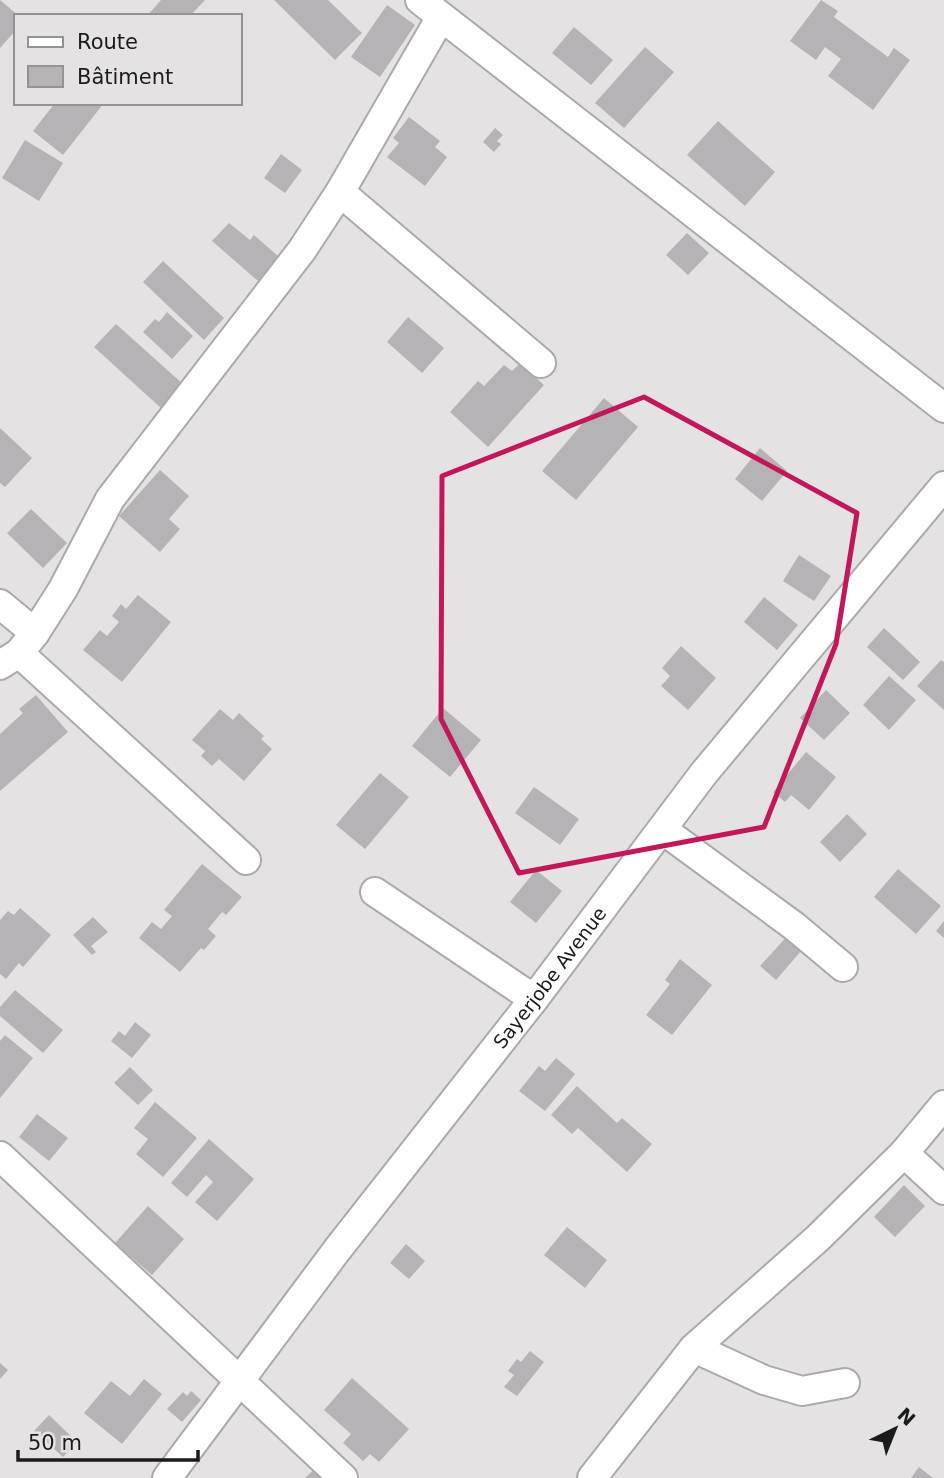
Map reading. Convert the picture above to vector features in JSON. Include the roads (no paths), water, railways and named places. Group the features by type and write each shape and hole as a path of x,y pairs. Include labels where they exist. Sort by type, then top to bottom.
{"street":[{"path":"18,650 63,589 110,499 302,250 340,192 426,4 944,408"},
{"path":"340,192 541,362"},
{"name":"Sayerjobe Avenue","path":"167,1478 337,1250 534,999 712,763 944,486"},
{"path":"0,604 18,650 246,860"},
{"path":"663,830 794,926 843,967"},
{"path":"375,892 534,999"},
{"path":"592,1478 694,1348 818,1238 904,1153 944,1105"},
{"path":"904,1153 944,1190"},
{"path":"0,1156 343,1478"},
{"path":"694,1348 764,1380 802,1391 845,1383"}]}
